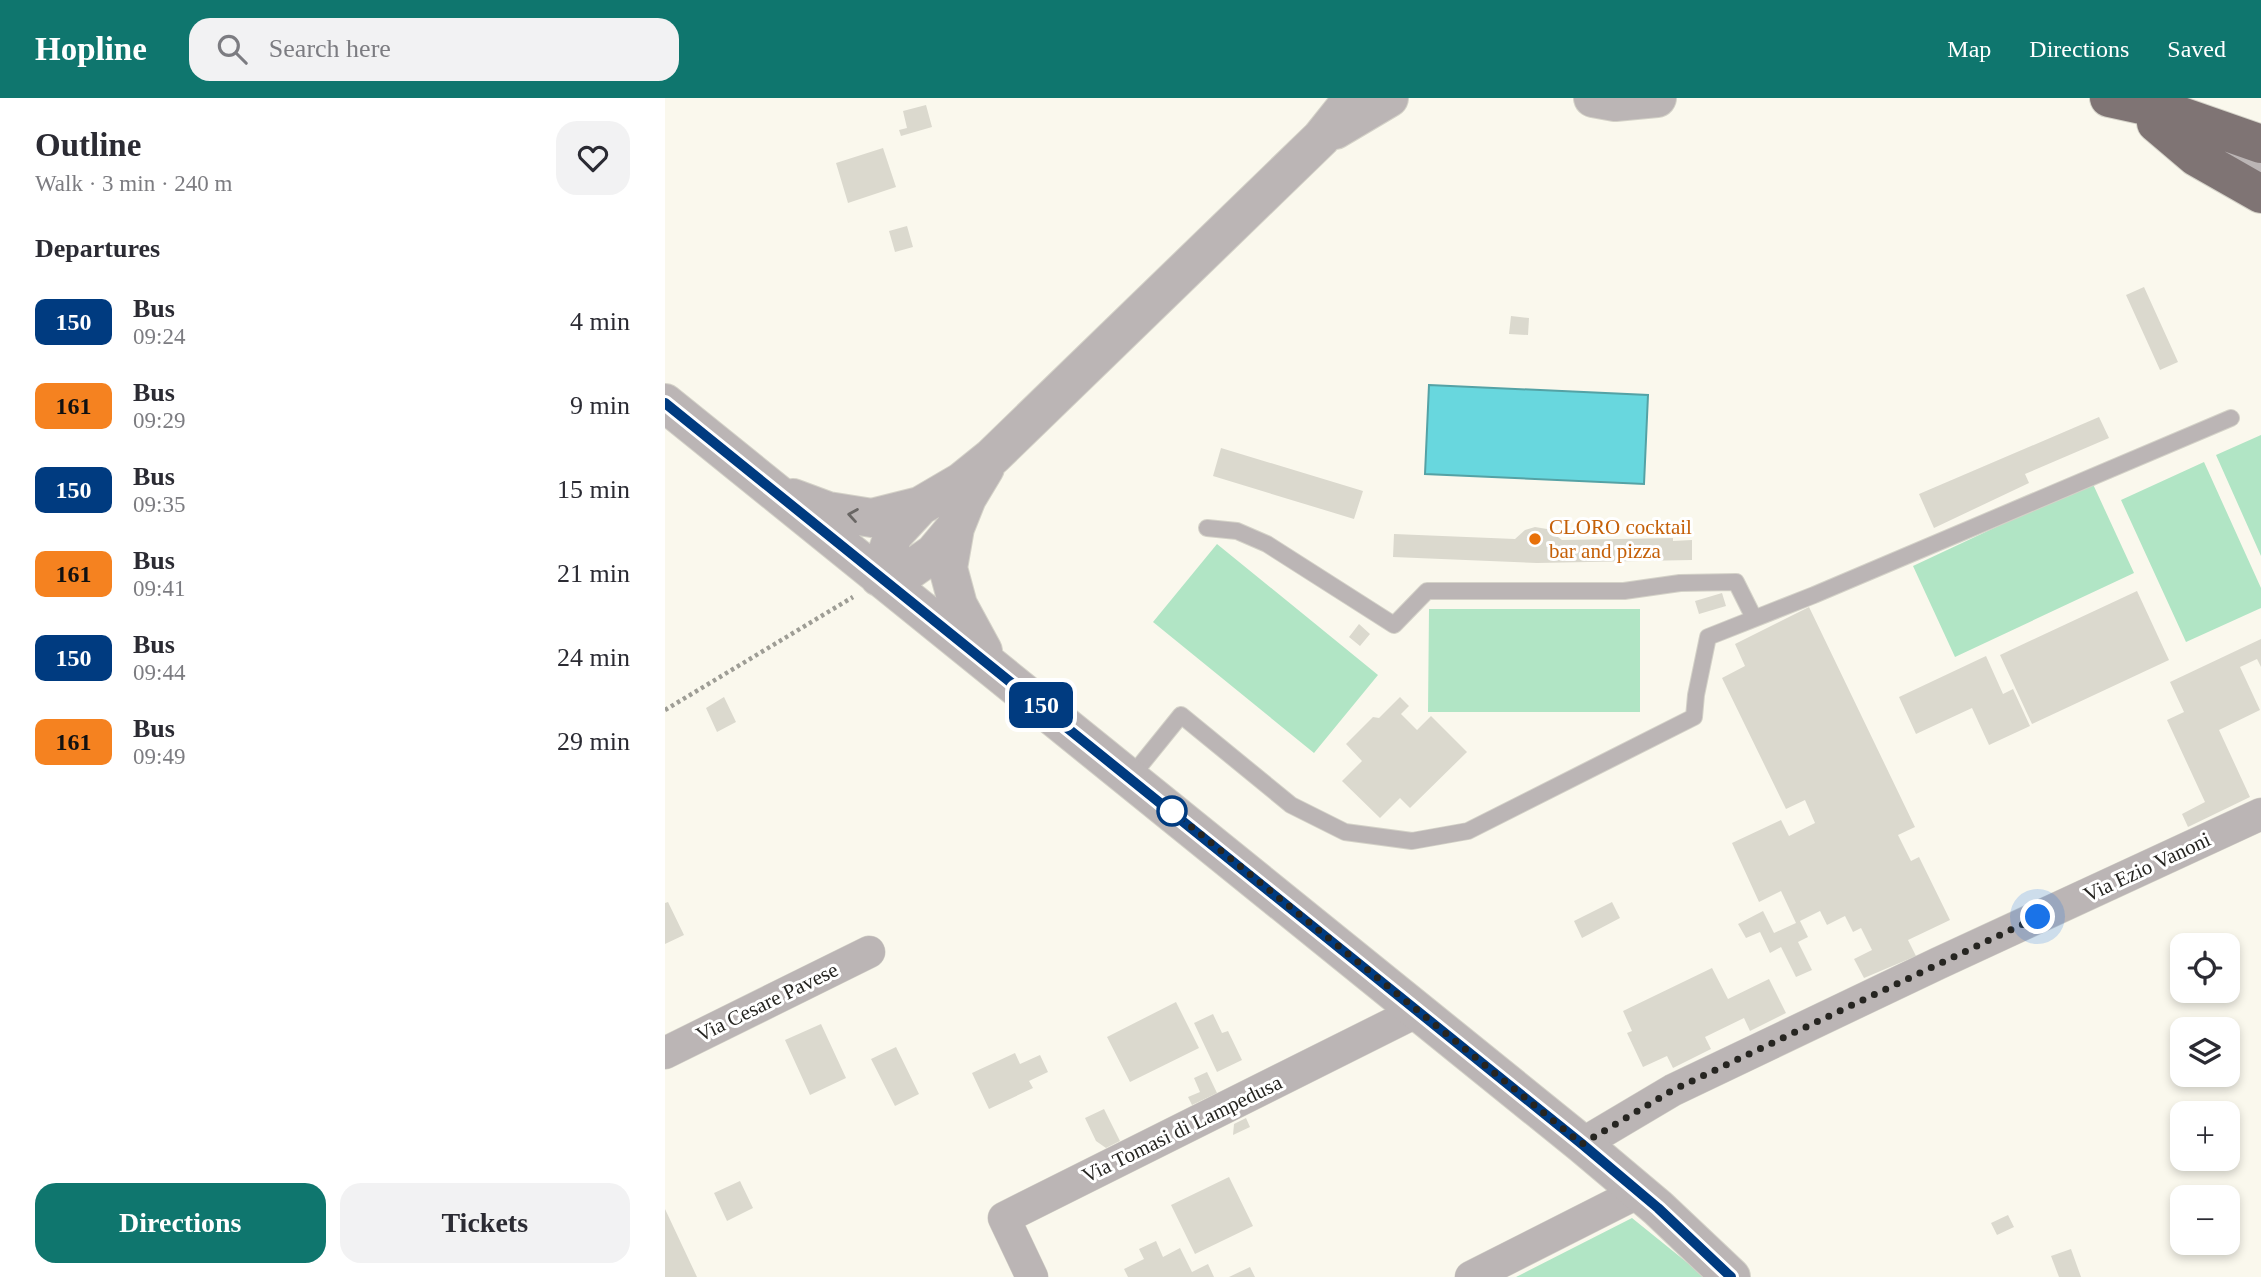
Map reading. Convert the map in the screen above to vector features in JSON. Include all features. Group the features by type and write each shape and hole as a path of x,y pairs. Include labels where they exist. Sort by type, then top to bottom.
{"highway":[{"path":"2109,98 2164,110 2261,144"},
{"path":"2156,122 2196,157 2261,194"}],"street":[{"path":"774,492 828,511 872,518 920,506 961,482 992,457 1321,138 1353,98"},
{"path":"1321,138 1389,98"},
{"path":"1593,98 1615,102 1657,98"},
{"path":"2103,98 2261,171"},
{"path":"665,403 1582,1144 1639,1192 1731,1277"},
{"path":"991,665 958,605 948,568 955,528 967,498 992,457"},
{"path":"879,577 893,535 920,506"},
{"path":"879,577 907,572 935,553 955,528"},
{"name":"Via Ezio Vanoni","path":"1582,1144 1673,1090 1951,957 2261,814"},
{"name":"Via Cesare Pavese","path":"665,1053 869,952"},
{"name":"Via Tomasi di Lampedusa","path":"1031,1277 1004,1218 1418,1011"},
{"path":"1471,1277 1639,1192"}],"lane":[{"path":"1130,778 1181,715 1290,805 1346,832 1412,841 1468,831 1694,716 1708,636 2231,418"},
{"path":"1207,528 1237,531 1267,544 1394,625 1427,591 1624,591 1679,583 1736,582 1754,618"}],"path":[{"path":"665,710 848,601 879,577"}],"green space":[{"path":"2261,435 2261,556 2216,455"},
{"path":"2204,462 2261,588 2261,608 2186,642 2121,500"},
{"path":"2092,482 2134,573 1955,657 1913,566"},
{"path":"1217,544 1378,675 1314,753 1153,622"},
{"path":"1429,609 1640,609 1640,712 1428,712"},
{"path":"1632,1218 1705,1277 1516,1277"}],"water":[{"path":"1429,385 1648,395 1644,484 1425,474"}],"building":[{"path":"926,105 932,127 901,136 899,130 907,128 903,111"},
{"path":"883,148 896,187 848,203 836,163"},
{"path":"907,226 913,247 895,252 889,231"},
{"path":"2144,287 2178,362 2160,370 2126,295"},
{"path":"1511,316 1529,318 1528,335 1509,334"},
{"path":"2099,417 2109,438 2025,474 2029,483 1934,528 1919,494"},
{"path":"1221,448 1363,491 1354,519 1213,476"},
{"path":"1535,527 1547,529 1562,540 1692,540 1692,560 1537,563 1393,557 1394,534 1515,539 1525,530"},
{"path":"2137,591 2169,660 2032,724 2000,655"},
{"path":"1722,593 1726,606 1699,614 1695,601"},
{"path":"1809,607 1915,827 1898,835 1911,861 1919,857 1950,920 1908,940 1916,956 1864,978 1854,959 1872,950 1861,928 1853,932 1845,916 1827,925 1820,911 1800,921 1808,937 1798,942 1812,970 1796,977 1781,947 1770,953 1760,932 1746,938 1738,924 1763,911 1774,933 1796,923 1781,891 1759,902 1732,843 1781,820 1789,836 1815,823 1805,800 1786,809 1722,678 1745,666 1735,644"},
{"path":"1359,624 1370,634 1360,646 1349,637"},
{"path":"2261,639 2261,667 2257,659 2240,667 2260,710 2219,730 2250,797 2188,827 2182,814 2205,802 2167,720 2184,712 2170,682"},
{"path":"1986,656 2003,694 2013,689 2030,726 1989,745 1972,708 1916,734 1899,697"},
{"path":"724,697 736,722 717,732 706,708"},
{"path":"1400,697 1409,706 1401,714 1417,730 1431,716 1467,752 1410,808 1400,798 1380,818 1342,781 1362,761 1346,744 1373,717 1379,718"},
{"path":"668,902 684,935 665,944 665,903"},
{"path":"1612,902 1620,918 1582,938 1574,921"},
{"path":"1712,968 1728,999 1769,979 1786,1013 1750,1031 1744,1018 1705,1037 1711,1049 1673,1068 1667,1056 1643,1067 1627,1033 1632,1031 1623,1011"},
{"path":"1176,1002 1199,1048 1130,1082 1107,1037"},
{"path":"1213,1014 1222,1033 1228,1031 1242,1060 1217,1072 1194,1023"},
{"path":"821,1024 846,1078 810,1095 785,1040"},
{"path":"896,1047 919,1094 895,1106 871,1059"},
{"path":"1015,1053 1020,1064 1040,1055 1048,1072 1029,1081 1033,1088 989,1109 972,1073"},
{"path":"1207,1072 1217,1093 1192,1105 1188,1097 1200,1092 1194,1078"},
{"path":"1104,1109 1120,1141 1106,1148 1096,1141 1085,1118"},
{"path":"1246,1118 1250,1127 1233,1135 1234,1124"},
{"path":"1229,1177 1253,1226 1195,1254 1171,1205"},
{"path":"740,1181 753,1208 727,1221 714,1193"},
{"path":"665,1209 697,1277 665,1277"},
{"path":"2008,1215 2014,1227 1997,1235 1991,1223"},
{"path":"1156,1241 1163,1257 1180,1248 1192,1272 1208,1264 1214,1277 1128,1277 1124,1269 1144,1259 1139,1249"},
{"path":"2071,1249 2081,1277 2059,1277 2051,1256"},
{"path":"1250,1267 1255,1277 1229,1277"}],"bus line":[{"name":"150","path":"665,403 1582,1144 1658,1208 1731,1277"}],"place":[{"name":"CLORO cocktail bar and pizza","path":"1535,539"}],"route":[{"path":"1172,811 1582,1144 1673,1090 2038,917"}]}
